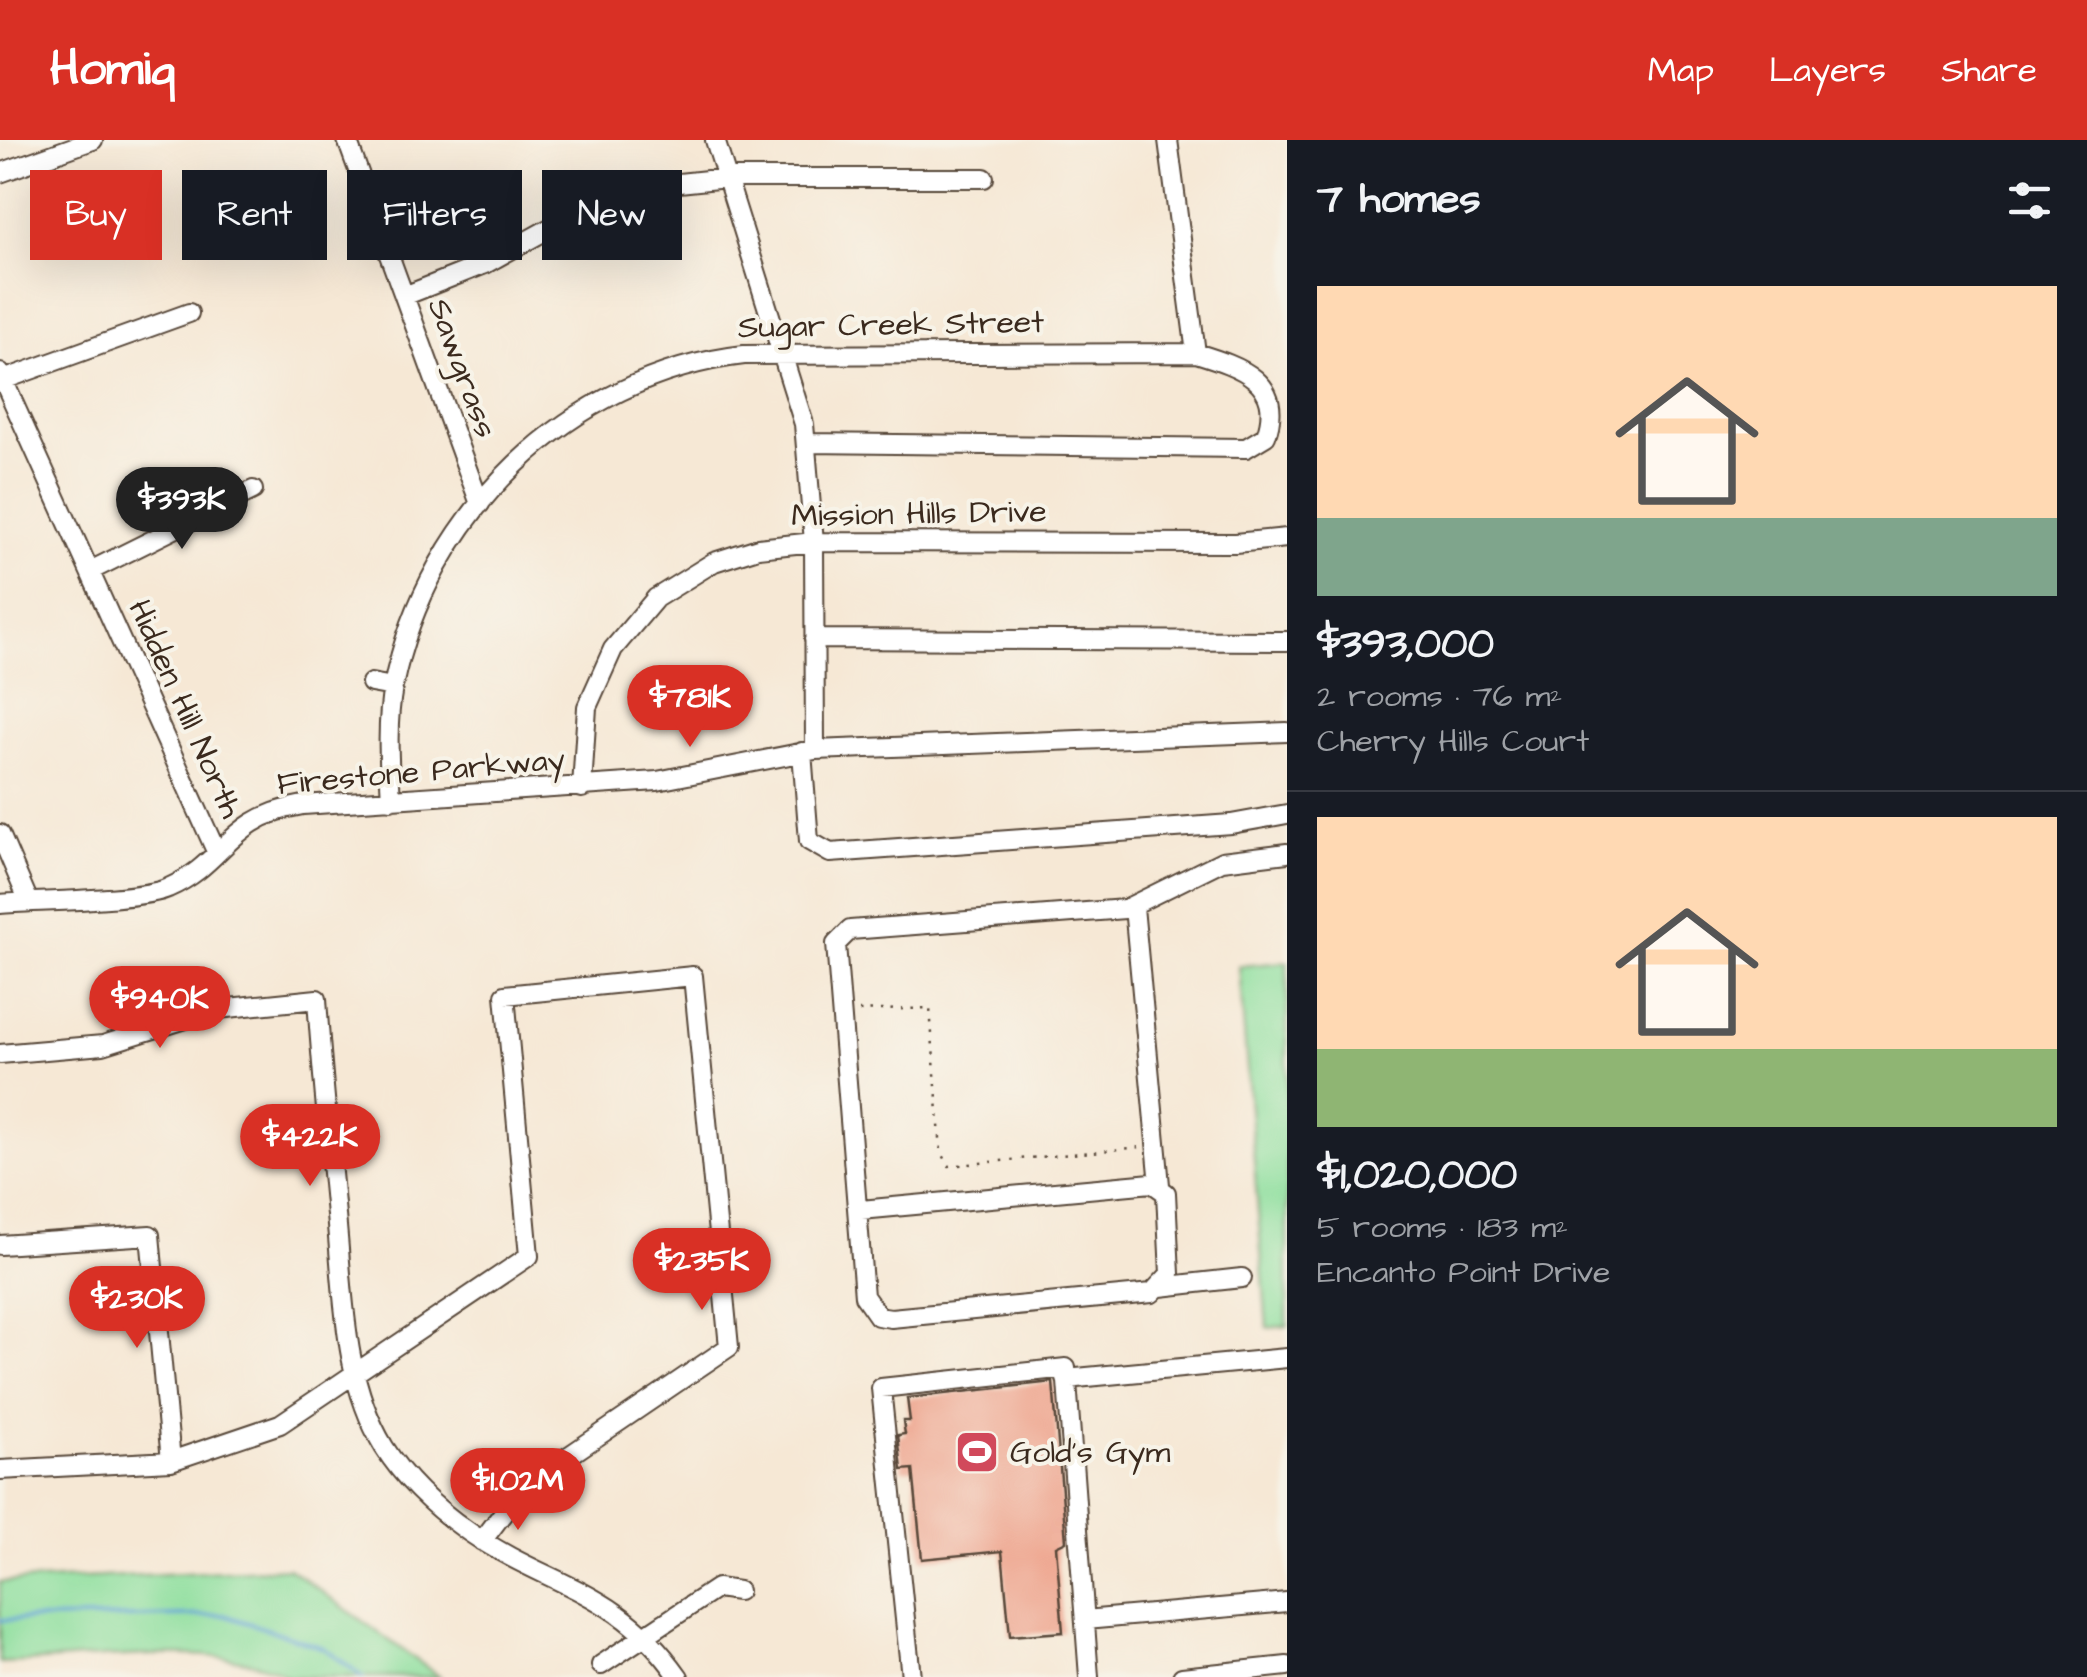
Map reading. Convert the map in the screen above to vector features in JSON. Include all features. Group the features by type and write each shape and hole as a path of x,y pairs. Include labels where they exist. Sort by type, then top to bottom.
{"street":[{"path":"0,173 94,140"},
{"name":"Sawgrass","path":"348,140 480,504"},
{"path":"715,140 783,354 806,443 814,542 809,841 830,854 1194,827 1287,814"},
{"path":"1168,140 1196,354"},
{"path":"404,296 485,264 578,212 620,195 682,180 984,178"},
{"path":"2,376 189,313"},
{"name":"Sugar Creek Street","path":"392,800 393,687 408,638 440,564 480,504 556,426 602,398 708,359 783,354 1196,354 1238,366 1266,389 1274,414 1266,436 1246,448 806,443"},
{"name":"Hidden Hill North","path":"2,376 216,852"},
{"path":"90,571 253,490"},
{"name":"Mission Hills Drive","path":"582,788 587,707 612,649 640,613 674,584 714,562 758,548 814,542 1235,543 1287,538"},
{"path":"814,639 1287,642"},
{"path":"371,683 393,687"},
{"name":"Firestone Parkway","path":"0,904 164,891 195,874 244,826 278,810 658,781 808,751 1287,732"},
{"path":"0,834 29,902"},
{"path":"1134,906 1160,1185 1166,1194 1170,1274 1152,1293 891,1318 878,1316 864,1296 836,944 850,930 1134,906 1222,861 1287,854"},
{"path":"0,1470 171,1462 280,1424 529,1256 505,995 693,976 729,1347 523,1486 482,1541"},
{"path":"0,1054 104,1045 218,1009 317,998 354,1372 375,1429 407,1479 438,1509 482,1541 605,1602 644,1634 679,1677"},
{"path":"860,1210 1160,1185"},
{"path":"0,1245 150,1235 171,1462"},
{"path":"1160,1287 1242,1278"},
{"path":"1066,1379 1287,1358"},
{"path":"911,1677 881,1388 1066,1368 1089,1677"},
{"path":"601,1664 717,1588 738,1591"},
{"path":"1085,1620 1287,1602"},
{"path":"1182,1677 1287,1666"}],"path":[{"path":"842,1012 930,1008 941,1150 949,1166 1157,1145"}],"green space":[{"path":"1287,962 1287,1326 1267,1328 1239,966"},
{"path":"289,1568 440,1677 288,1677 261,1665 190,1655 0,1663 0,1582"}],"building":[{"name":"Gold's Gym","path":"1053,1382 1066,1541 1056,1546 1063,1632 1010,1636 1002,1551 922,1559 913,1469 902,1470 898,1435 905,1434 903,1421 910,1421 907,1398"}],"waterway":[{"path":"0,1620 224,1615 324,1648 363,1677"}],"place":[{"name":"Gold's Gym","path":"977,1452"}]}
